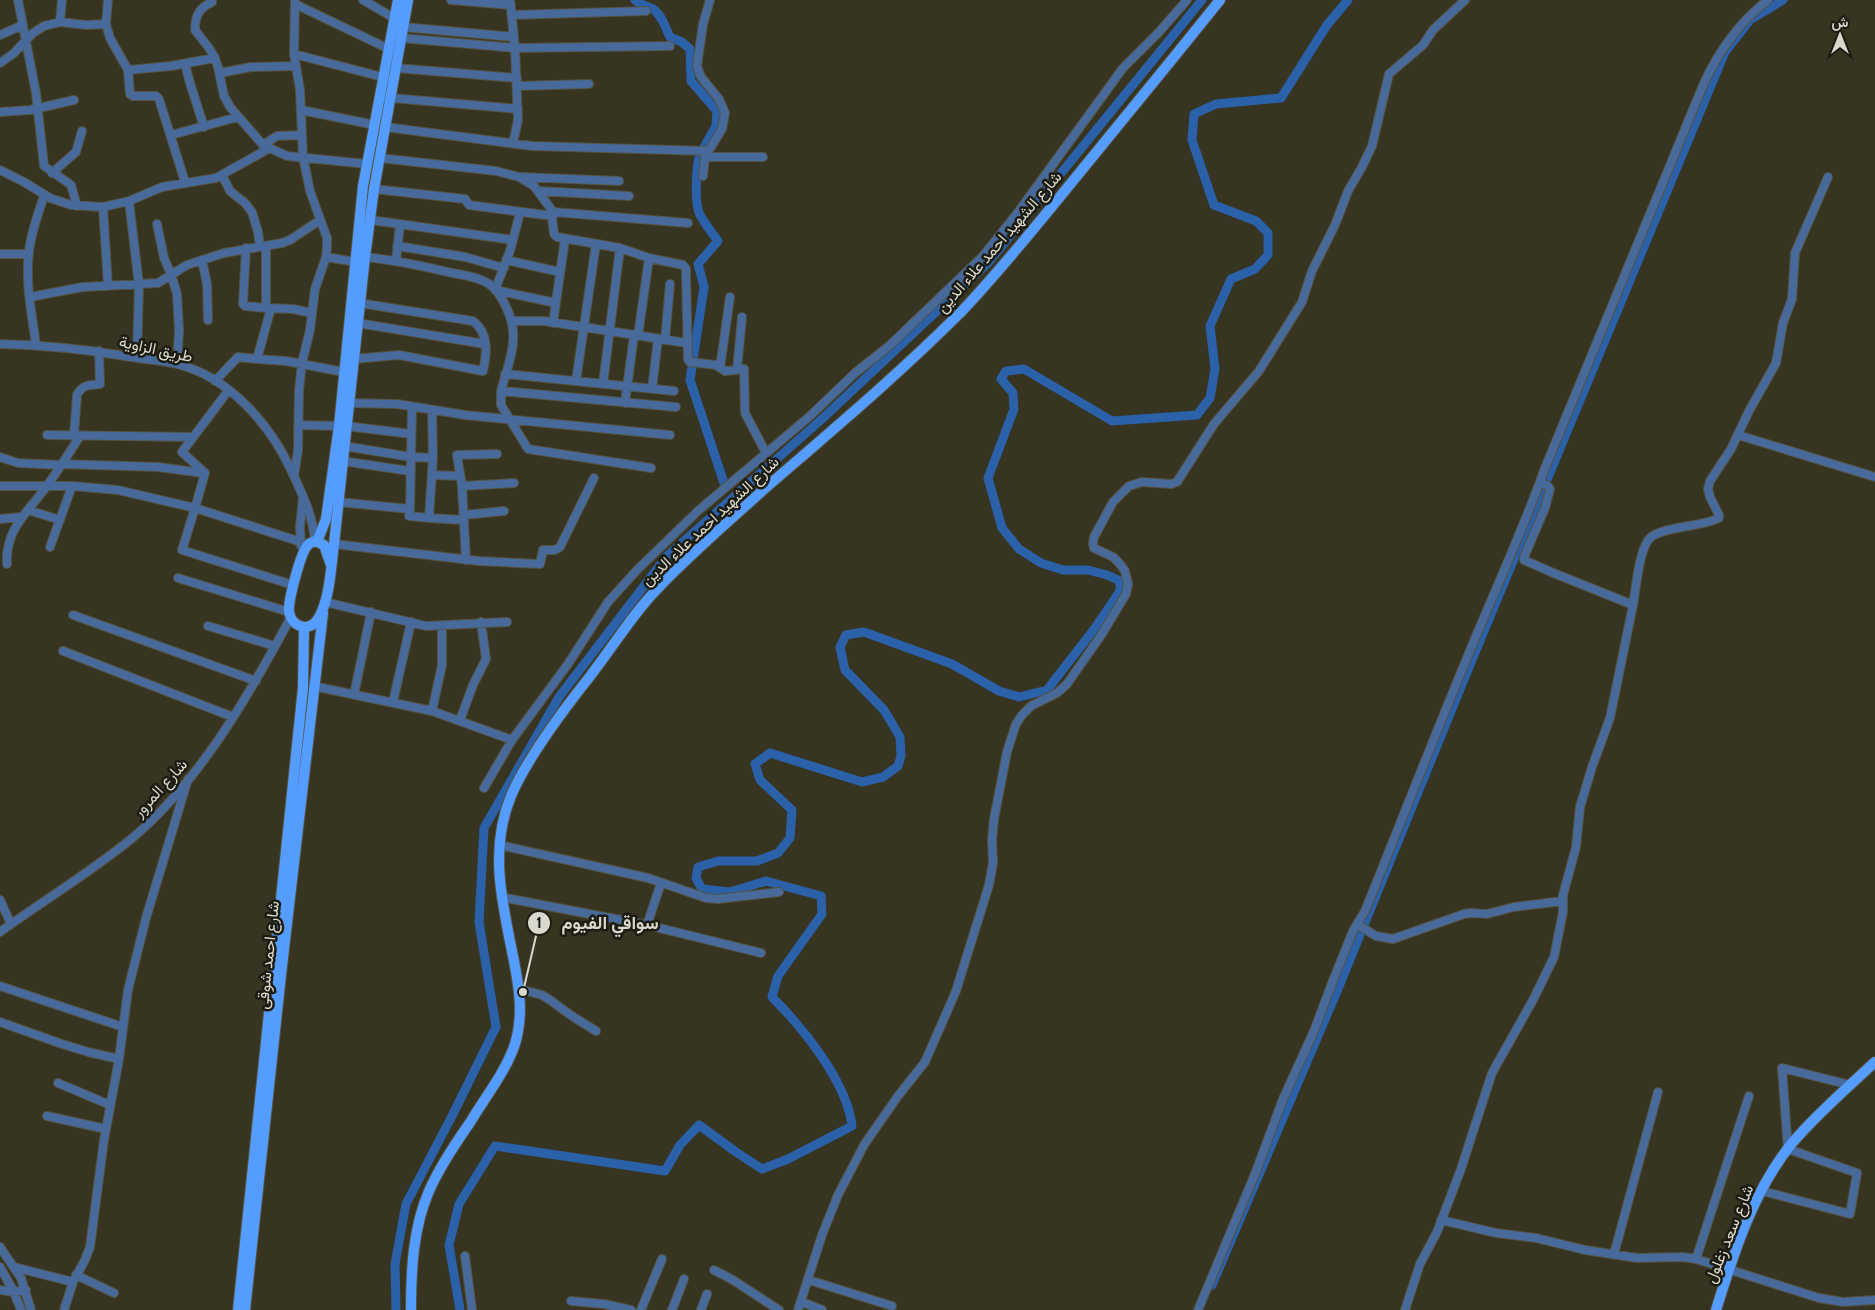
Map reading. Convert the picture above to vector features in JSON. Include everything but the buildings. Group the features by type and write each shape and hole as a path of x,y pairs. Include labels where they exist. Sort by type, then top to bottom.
{"main road":[{"path":"325,603 314,624 304,628 295,624 290,614 293,585 302,554 308,545 316,542 326,519 342,426 348,403 357,323 357,296 367,164 380,126 388,79 389,49 398,0"},
{"path":"388,79 396,68 408,0"},
{"name":"شارع الشهيد احمد علاء الدين","path":"411,1310 414,1252 422,1210 439,1172 510,1057 519,1029 519,989 501,897 498,862 502,823 512,795 524,771 563,712 640,608 659,586 716,532 870,396 960,312 1042,218 1220,0"},
{"path":"360,259 371,220 380,158 380,126"},
{"path":"342,426 344,372 357,296"},
{"name":"شارع احمد شوقى","path":"245,1310 280,975 314,686 334,544 344,446 342,426"},
{"path":"316,542 326,548 331,565"},
{"name":"شارع احمد شوقى","path":"238,1310 303,688 304,628"},
{"name":"شارع سعد زغلول","path":"1716,1310 1752,1211 1778,1163 1809,1124 1875,1062"}],"street":[{"path":"18,0 38,109 43,162 46,169 71,185 77,206"},
{"path":"60,22 62,0"},
{"path":"108,0 106,24 110,38 128,70 130,94 133,96 158,97 185,182"},
{"path":"211,0 212,2 204,5 197,14 195,30 215,58 224,96 238,117 265,147 287,156 367,164"},
{"path":"363,0 394,18"},
{"path":"451,0 510,3 515,48 518,109 517,128 513,144"},
{"path":"703,176 707,154 722,129 725,113 719,99 701,77 697,66 703,24 710,0"},
{"path":"484,788 512,740 568,664 608,602 637,570 699,510 810,416 855,373 890,346 983,256 1046,175 1123,68 1159,32 1187,0"},
{"path":"798,1310 822,1236 838,1196 852,1168 880,1122 925,1062 938,1028 953,997 990,885 993,863 992,840 994,819 1007,752 1016,724 1031,706 1057,693 1067,684 1097,641 1126,594 1128,584 1125,571 1113,557 1094,548 1094,536 1113,502 1129,486 1142,482 1171,484 1177,482 1214,424 1259,371 1302,302 1312,271 1335,225 1348,191 1372,146 1389,74 1418,50 1433,30 1465,0"},
{"path":"1198,1310 1255,1174 1283,1099 1314,1031 1334,978 1359,926 1467,659 1543,484 1707,76 1729,39 1768,0"},
{"path":"294,476 298,450 302,363 316,289 326,257 326,238 310,191 303,157 301,110 294,54 295,2 389,49"},
{"path":"512,15 646,11"},
{"path":"0,64 44,26 60,22 86,26 106,24"},
{"path":"0,35 23,26"},
{"path":"403,27 514,36"},
{"path":"401,38 515,48 670,46"},
{"path":"294,54 388,79"},
{"path":"128,70 186,64 215,58"},
{"path":"186,64 204,127"},
{"path":"220,73 251,68 295,66"},
{"path":"396,68 517,82 589,84"},
{"path":"385,98 518,109"},
{"path":"0,112 38,109 74,100"},
{"path":"301,110 380,126 532,146 764,156"},
{"path":"171,135 238,117"},
{"path":"52,173 76,152 82,131"},
{"path":"0,170 24,182 44,196 64,203 77,206 103,206 129,201 162,187 216,178 265,147 277,136 302,135"},
{"path":"380,158 496,171 519,177 619,181"},
{"path":"222,175 230,191 245,203 252,212 263,246 269,308 256,359"},
{"path":"519,177 539,191 553,214 554,234 557,237 620,248 649,258 683,265 686,268 688,358 693,362 716,365 725,371 744,369 745,413 766,453"},
{"path":"1408,1310 1420,1264 1441,1220 1473,1133 1492,1073 1533,1000 1554,957 1562,919 1562,895 1576,847 1580,807 1610,718 1642,552 1646,543 1652,537 1674,529 1702,524 1719,518 1720,515 1710,497 1708,489 1710,481 1738,435 1759,391 1770,376 1776,362 1783,323 1792,300 1795,253 1828,177"},
{"path":"374,189 465,199 469,205 520,213 688,223"},
{"path":"539,191 628,196"},
{"path":"36,344 30,297 28,254 44,196"},
{"path":"129,201 139,285 137,358"},
{"path":"103,206 108,286"},
{"path":"495,290 513,240 520,213"},
{"path":"30,297 83,287 158,283 187,264 246,248 290,240 320,220"},
{"path":"371,220 513,240"},
{"path":"157,224 164,258 171,274 176,294 179,344 177,364"},
{"path":"396,260 400,224"},
{"path":"553,323 566,239"},
{"path":"576,381 596,244"},
{"path":"397,246 560,272"},
{"path":"246,248 243,304 245,306 293,309 312,314"},
{"path":"603,384 620,248"},
{"path":"0,254 28,254"},
{"path":"326,257 396,260 484,281 495,290 512,321 512,344 501,391 501,405 528,449 651,468"},
{"path":"625,402 649,258"},
{"path":"202,260 207,284 208,320"},
{"path":"652,389 662,340 670,284"},
{"path":"495,290 556,303"},
{"path":"353,359 399,355 483,371 486,352 483,332 472,321 357,296"},
{"path":"720,368 730,297"},
{"path":"737,370 742,317"},
{"path":"512,321 529,320 553,323 687,343"},
{"path":"357,323 486,344"},
{"name":"طريق الزاوية","path":"0,344 36,344 99,351 177,364 202,373 215,381 257,416 282,451 312,519 316,542"},
{"path":"7,564 10,541 21,517 47,487 77,435 76,395 80,389 87,385 100,384 99,351"},
{"path":"215,381 238,357 302,363 344,372"},
{"path":"505,374 674,391"},
{"path":"205,473 182,452 228,391"},
{"path":"501,391 676,407"},
{"path":"348,403 386,403 432,411 670,435"},
{"path":"412,407 409,516 464,518 504,511"},
{"path":"429,518 433,458 432,411"},
{"path":"298,425 342,426 411,434"},
{"path":"47,435 193,438"},
{"path":"1738,435 1875,477"},
{"path":"344,446 411,457 433,458"},
{"path":"466,560 462,486 457,456 497,454"},
{"path":"0,457 18,463 158,466 205,473"},
{"path":"342,461 410,471"},
{"path":"205,473 182,550 293,585"},
{"path":"432,474 460,476"},
{"path":"334,544 466,560 540,563 543,550 555,550 560,547 594,478"},
{"path":"462,486 514,482"},
{"path":"1543,484 1550,488 1544,508 1531,536 1524,560 1633,605"},
{"path":"0,486 72,486 118,490 195,508 301,542"},
{"path":"50,547 72,486"},
{"name":"طريق الزاوية","path":"302,554 303,498"},
{"path":"338,502 410,509"},
{"path":"28,510 60,520"},
{"path":"0,519 21,517"},
{"path":"178,578 290,614"},
{"path":"325,603 426,626 507,622"},
{"path":"354,694 371,612"},
{"name":"شارع المرور","path":"0,932 130,840 162,809 188,779 234,717 256,681 290,614"},
{"path":"74,615 256,681"},
{"path":"393,702 411,622"},
{"path":"460,720 473,684 486,659 481,622"},
{"path":"208,626 275,646"},
{"path":"432,711 442,665 442,626"},
{"path":"63,651 234,717"},
{"path":"314,686 432,711 512,740"},
{"path":"64,1310 74,1278 85,1260 90,1247 128,990 146,918 188,779"},
{"path":"499,845 594,865 661,882 706,898 718,899 779,892"},
{"path":"647,925 661,882"},
{"path":"501,897 647,925 761,954"},
{"path":"0,900 11,924"},
{"path":"1359,926 1385,939 1394,939 1471,912 1487,914 1514,907 1562,901"},
{"path":"0,986 123,1027"},
{"path":"519,989 542,995 596,1030"},
{"path":"0,1022 59,1043 119,1059"},
{"path":"1762,1191 1850,1214 1857,1173 1788,1149 1782,1068 1850,1085"},
{"path":"58,1083 110,1105"},
{"path":"1614,1254 1658,1092"},
{"path":"1696,1258 1749,1096"},
{"path":"47,1116 106,1129"},
{"path":"1441,1220 1496,1233 1536,1238 1584,1250 1637,1258 1696,1258 1819,1298 1843,1302 1875,1300"},
{"path":"0,1248 14,1267 26,1290 31,1310"},
{"path":"465,1256 472,1310"},
{"path":"641,1310 662,1259"},
{"path":"0,1267 14,1292 20,1310"},
{"path":"14,1267 74,1278 114,1293"},
{"path":"714,1270 779,1310"},
{"path":"672,1310 684,1279"},
{"path":"809,1280 892,1306"},
{"path":"0,1290 14,1292 26,1290"},
{"path":"701,1310 707,1294"},
{"path":"571,1301 631,1310"},
{"path":"802,1302 822,1310"}],"waterway":[{"path":"635,0 659,14 670,37 682,42 690,49 691,81 717,111 716,126 703,149"},
{"path":"396,1310 395,1264 406,1204 496,1027 479,922 484,828 559,697 667,556 822,419 988,263 1202,0"},
{"path":"460,1310 449,1245 459,1204 495,1146 665,1171 680,1145 699,1125 762,1169 788,1159 852,1126 842,1092 833,1074 810,1040 772,997 778,976 822,914 821,896 766,881 730,892 702,889 696,878 698,867 718,861 757,861 778,853 790,838 792,810 760,780 755,764 770,753 862,782 883,777 898,766 901,756 900,737 884,710 845,670 840,647 846,635 864,632 952,664 999,691 1019,697 1047,690 1095,628 1120,591 1120,581 1088,570 1063,570 1041,563 1019,549 1002,528 988,478 1014,409 1013,393 1001,379 1006,371 1024,369 1112,421 1197,415 1210,398 1215,369 1210,326 1231,279 1255,269 1268,255 1268,233 1256,221 1214,205 1192,140 1194,114 1216,104 1281,98 1327,25 1348,0"},
{"path":"1212,1285 1340,984 1469,667 1725,52 1750,20 1783,0"},
{"path":"700,154 696,185 698,209 704,222 718,241 698,264 704,287 690,380 724,483"}],"place":[{"name":"سواقي الفيوم","path":"523,992"}]}
